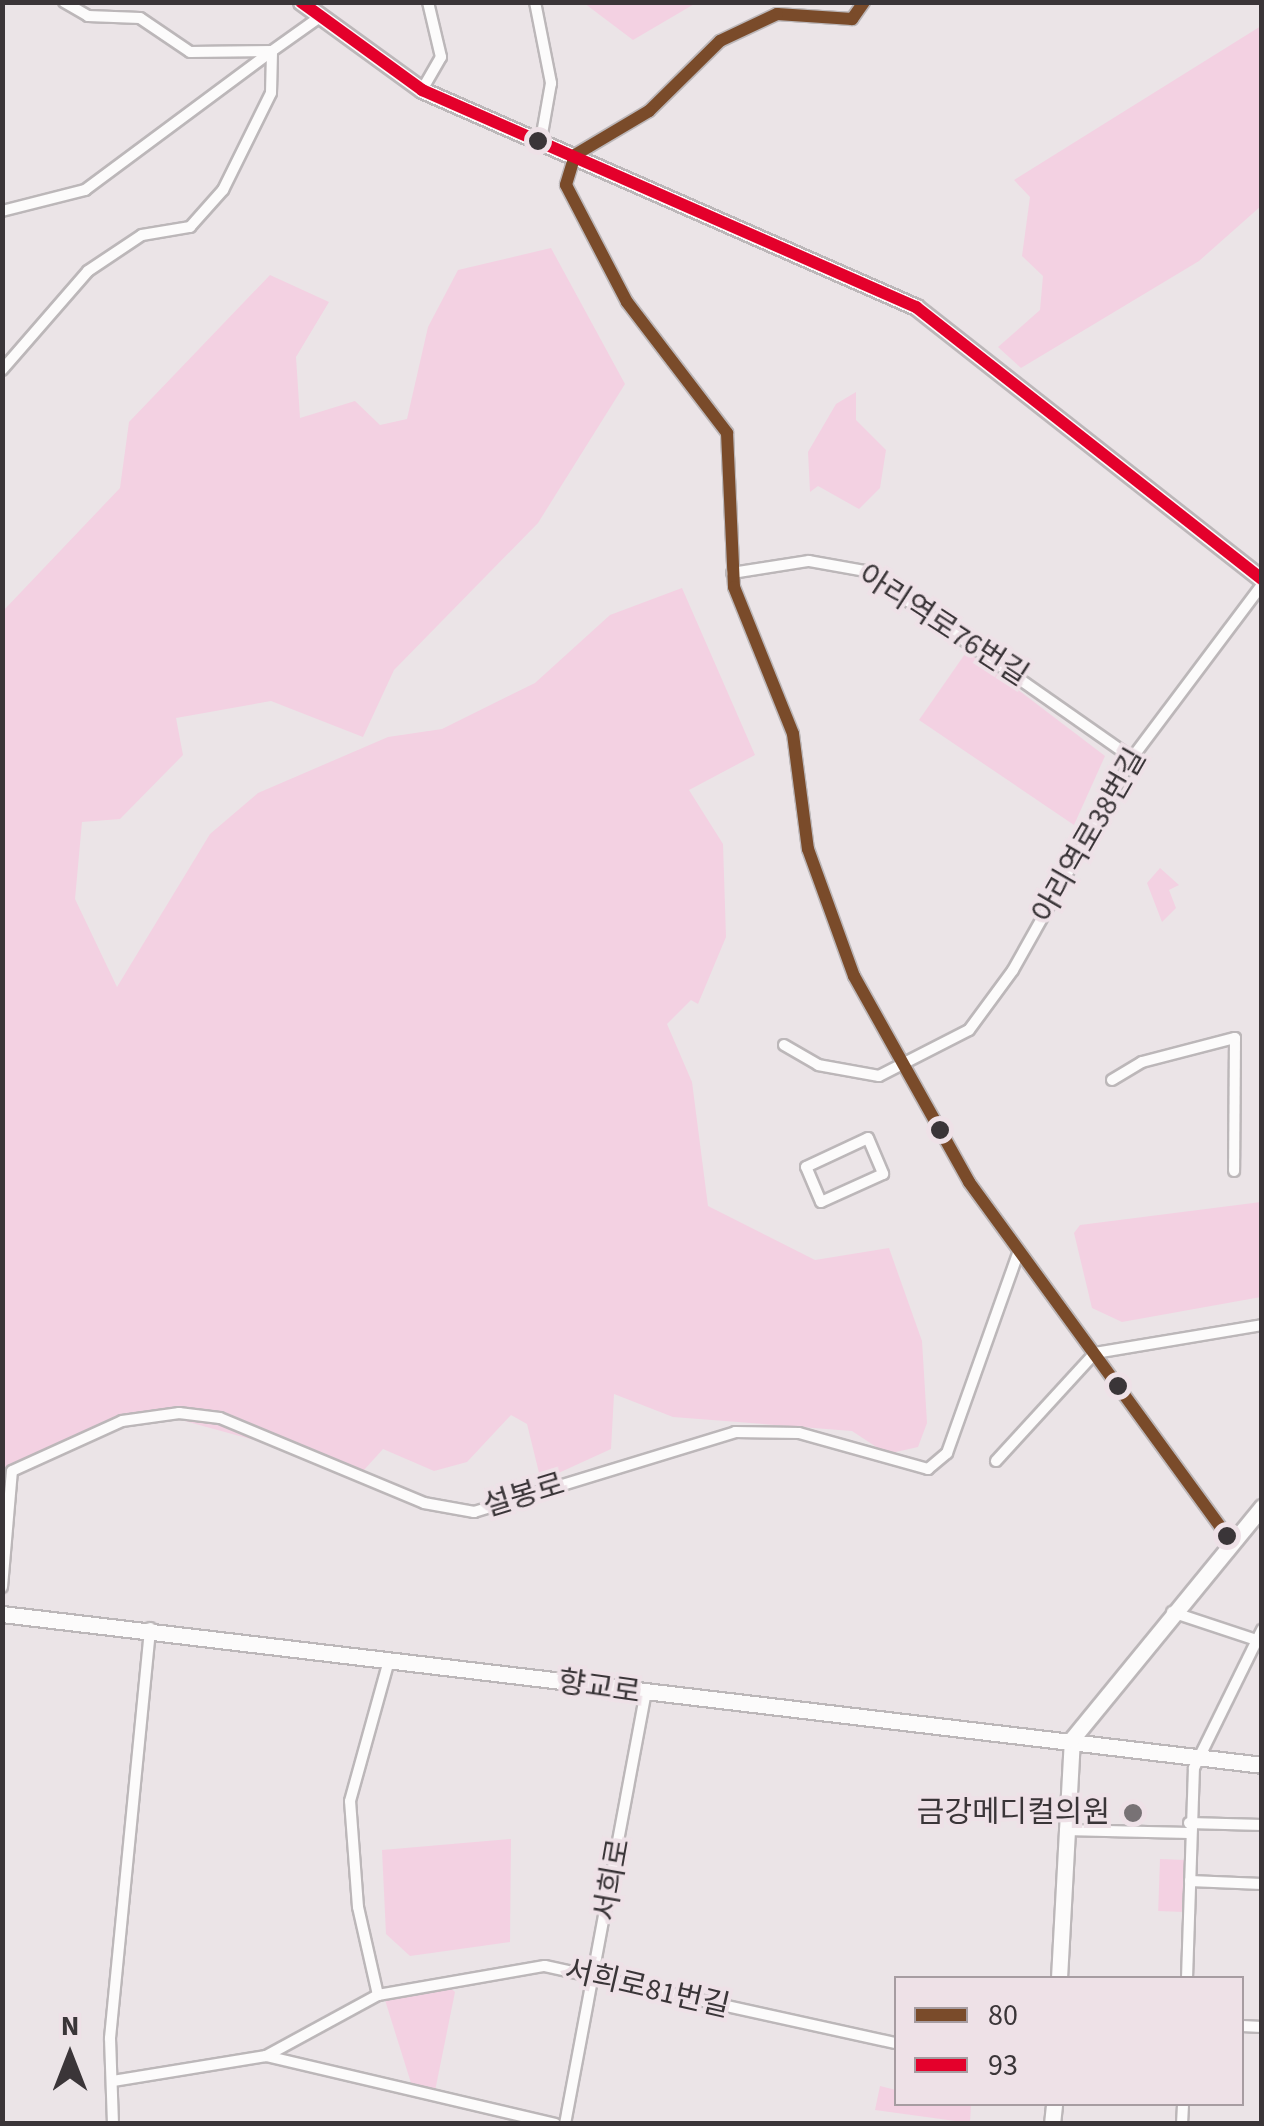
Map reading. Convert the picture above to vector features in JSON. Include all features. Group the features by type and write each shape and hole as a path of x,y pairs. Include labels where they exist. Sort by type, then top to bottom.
{"street":[{"path":"64,2 88,16 140,18 174,49 272,51"},
{"path":"301,2 317,19 422,90 916,307 1262,582"},
{"path":"422,90 441,57 428,2"},
{"path":"535,2 551,82 541,140"},
{"path":"864,2 852,19 798,13 751,24 695,59 649,112 575,154 566,184 611,275 727,433 732,572 793,734 814,869 854,976 905,1069 1018,1251 1228,1537"},
{"path":"2,211 85,190 317,19"},
{"path":"2,370 88,270 142,234 190,227 223,190 271,93 272,51"},
{"name":"아리역로76번길","path":"732,572 810,561 865,571 1132,758"},
{"name":"아리역로38번길","path":"905,1069 989,1008 1132,758 1262,582"},
{"path":"1112,1080 1142,1062 1235,1038 1234,1171"},
{"path":"784,1045 855,1076 905,1069"},
{"path":"868,1138 883,1174 822,1202 806,1167 868,1138"},
{"name":"설봉로","path":"2,1587 12,1471 122,1421 179,1413 220,1418 424,1503 474,1512 734,1432 799,1433 928,1469 947,1453 1018,1251"},
{"path":"996,1461 1095,1353 1262,1325"},
{"path":"1059,1976 1072,1739 1228,1537 1262,1507"},
{"path":"1172,1612 1258,1637 1196,1757 1189,1828 1187,1976"},
{"name":"향교로","path":"2,1614 150,1628 645,1694 1072,1739 1262,1765"},
{"path":"113,2124 150,1628"},
{"path":"378,1995 351,1817 352,1776 390,1660"},
{"name":"서희로","path":"565,2124 596,1978 645,1694"},
{"path":"1065,1830 1262,1825"},
{"path":"1190,1881 1262,1884"},
{"name":"서희로81번길","path":"114,2081 266,2056 378,1995 545,1966 894,2043"},
{"path":"266,2056 554,2124"}],"shaded area":[{"path":"584,3 696,3 633,40"},
{"path":"1261,26 1261,206 1199,261 1021,368 998,347 1040,310 1043,276 1022,256 1030,197 1014,180"},
{"path":"551,248 625,384 538,523 394,670 363,737 271,701 176,718 183,755 120,819 82,822 75,899 117,987 210,834 258,793 388,737 442,729 535,683 610,615 682,588 755,755 689,790 723,844 726,937 698,1004 691,1000 667,1024 692,1082 708,1206 815,1260 889,1248 922,1341 927,1423 918,1447 887,1454 852,1431 673,1417 614,1394 611,1449 541,1481 527,1424 511,1415 467,1462 434,1471 383,1449 364,1470 159,1414 73,1438 3,1473 3,611 120,488 129,422 270,275 329,302 296,357 300,418 355,401 380,425 407,419 428,327 458,270"},
{"path":"856,392 856,420 886,450 880,488 859,509 818,486 810,492 808,452 836,404"},
{"path":"967,651 1105,756 1074,825 919,720"},
{"path":"1160,868 1179,885 1169,890 1176,908 1162,922 1147,883"},
{"path":"1261,1202 1261,1297 1122,1322 1092,1308 1074,1233 1080,1225"},
{"path":"511,1839 510,1942 410,1956 386,1934 382,1850"},
{"path":"1160,1859 1186,1860 1184,1912 1158,1911"},
{"path":"447,1985 455,1992 435,2091 411,2083 385,2000"},
{"path":"880,2086 894,2090 894,2106 971,2106 970,2123 875,2110"}],"transit line":[{"name":"93","path":"301,2 422,90 916,307 1262,579"},
{"name":"80","path":"864,2 852,19 777,14 720,41 649,111 575,155 566,185 627,302 727,433 734,587 793,734 808,849 854,976 969,1182 1228,1537"}],"place":[{"name":"금강메디컬의원","path":"1133,1813"}]}
